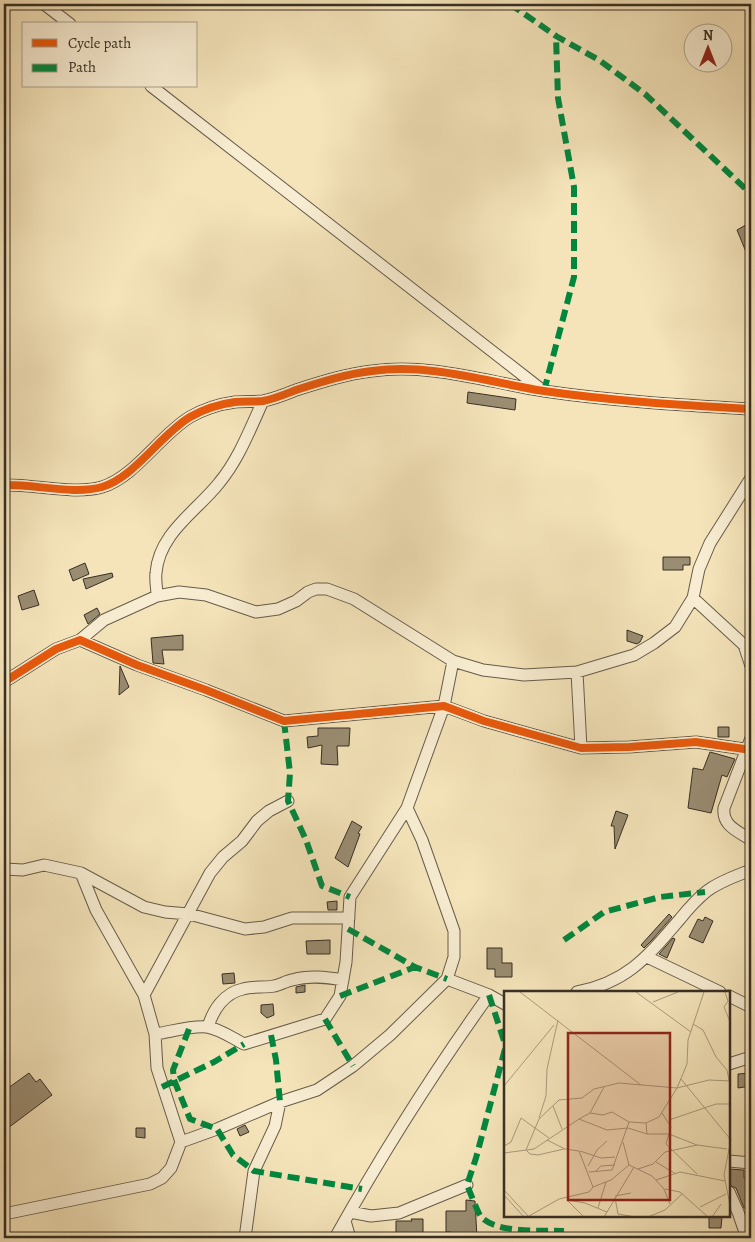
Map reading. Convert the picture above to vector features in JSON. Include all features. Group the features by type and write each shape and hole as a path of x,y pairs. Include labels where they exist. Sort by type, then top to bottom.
{"street":[{"path":"44,4 67,22"},
{"path":"154,88 544,391"},
{"path":"4,485 80,490 105,486 122,476 153,450 171,430 192,416 214,406 236,402 263,401 334,378 373,371 418,369 464,375 544,391 667,404 751,409"},
{"path":"157,596 156,572 162,551 170,535 219,483 244,443 263,401"},
{"path":"4,682 56,649 80,640 104,620 157,596 179,592 206,595 256,612 278,609 296,601 316,588 326,589 354,599 453,661 483,670 524,675 578,672 634,655 675,627 693,598 699,569 710,543 751,478"},
{"path":"693,598 748,644 751,666"},
{"path":"80,640 137,665 206,690 284,722 444,706 484,720 582,748 628,748 696,742 749,750"},
{"path":"155,1034 200,1027 216,1030 244,1044 325,1018 340,996 346,962 350,897 407,808 444,706 453,661"},
{"path":"578,672 582,748"},
{"path":"751,738 749,750 724,808 723,816 725,821 751,840"},
{"path":"144,995 210,873 223,857 242,841 257,821 269,811 288,801"},
{"path":"181,1142 280,1102 317,1090 353,1066 390,1035 447,979 454,956 454,931 422,840 407,808"},
{"path":"4,869 23,870 44,865 80,873 144,907 165,912 189,914 245,929 254,929 292,918 349,918"},
{"path":"581,991 609,983 629,971 647,957 705,892 717,883 751,870"},
{"path":"4,1214 150,1184 162,1178 171,1168 181,1142 157,1068 155,1034 144,995 96,910 80,873"},
{"path":"647,957 718,991"},
{"path":"208,1028 211,1016 218,1006 230,993 244,988 274,986 293,979 308,977 322,976 343,980"},
{"path":"447,979 489,995 504,1003"},
{"path":"335,1238 374,1170 447,1054 489,995"},
{"path":"730,996 751,1007"},
{"path":"730,1064 751,1058"},
{"path":"245,1238 254,1171 275,1126 280,1102"},
{"path":"730,1161 751,1163"},
{"path":"347,1217 399,1213 467,1185"},
{"path":"730,1194 747,1238"},
{"path":"347,1217 350,1238"}],"building":[{"path":"751,222 751,264 737,230"},
{"path":"468,392 516,399 515,410 467,403"},
{"path":"663,557 690,557 690,565 683,565 683,570 663,570"},
{"path":"85,563 89,574 73,581 69,570"},
{"path":"112,573 113,577 86,589 83,579"},
{"path":"34,590 39,605 22,610 18,596"},
{"path":"97,608 100,614 88,624 84,615"},
{"path":"627,630 643,636 640,642 637,644 627,641"},
{"path":"183,635 183,650 162,650 164,664 153,663 151,638"},
{"path":"120,666 129,687 119,695"},
{"path":"718,727 729,727 729,737 718,737"},
{"path":"318,728 350,728 349,746 337,746 338,765 321,764 322,745 308,748 307,737 318,736"},
{"path":"710,752 735,759 727,777 722,775 711,813 688,808 693,768 703,770"},
{"path":"616,811 628,815 615,849 614,826 611,826"},
{"path":"352,821 362,827 358,833 360,834 348,867 335,858"},
{"path":"337,901 337,910 328,910 327,902"},
{"path":"669,914 672,917 644,948 641,945"},
{"path":"705,917 713,921 703,943 689,937 698,919 703,921"},
{"path":"673,938 675,939 667,958 659,954"},
{"path":"330,940 330,954 307,954 306,941"},
{"path":"487,948 502,948 502,963 512,963 512,977 495,977 495,969 487,969"},
{"path":"234,973 235,983 223,984 222,974"},
{"path":"305,985 305,992 296,993 296,987"},
{"path":"273,1004 274,1015 267,1018 261,1013 261,1005"},
{"path":"29,1073 36,1082 40,1079 52,1095 4,1131 4,1091"},
{"path":"751,1073 751,1086 738,1088 738,1074"},
{"path":"245,1125 249,1132 240,1136 237,1129"},
{"path":"136,1128 145,1128 145,1138 136,1137"},
{"path":"730,1169 744,1170 744,1178 751,1178 751,1209 744,1208 736,1188 730,1185"},
{"path":"466,1200 475,1201 477,1238 451,1238 451,1232 446,1232 446,1211 466,1211"},
{"path":"709,1217 722,1217 721,1228 709,1228"},
{"path":"411,1219 423,1219 423,1238 396,1238 396,1221 412,1221"}],"marked path":[{"path":"510,4 556,36 599,60 645,94 751,194"},
{"path":"544,391 574,277 574,187 558,98 556,36"},
{"path":"284,721 290,773 288,801 306,840 322,886 350,897"},
{"path":"564,940 604,912 660,897 705,892"},
{"path":"348,929 415,967 447,979"},
{"path":"340,996 415,967"},
{"path":"489,995 504,1041"},
{"path":"325,1019 353,1066"},
{"path":"189,1029 173,1070 174,1080 190,1119 217,1129 233,1155 254,1171 362,1189"},
{"path":"271,1035 276,1060 280,1102"},
{"path":"162,1087 214,1062 244,1044"},
{"path":"504,1053 467,1185 481,1217 489,1222 509,1229 564,1231"}],"cycle path":[{"path":"4,485 67,490 102,487 114,482 125,474 179,425 190,417 212,407 229,403 267,400 334,379 372,371 394,369 437,371 544,391 647,402 751,409"},
{"path":"4,682 56,649 80,640 137,665 284,721 444,706 484,721 581,748 629,747 696,742 751,750"}]}
